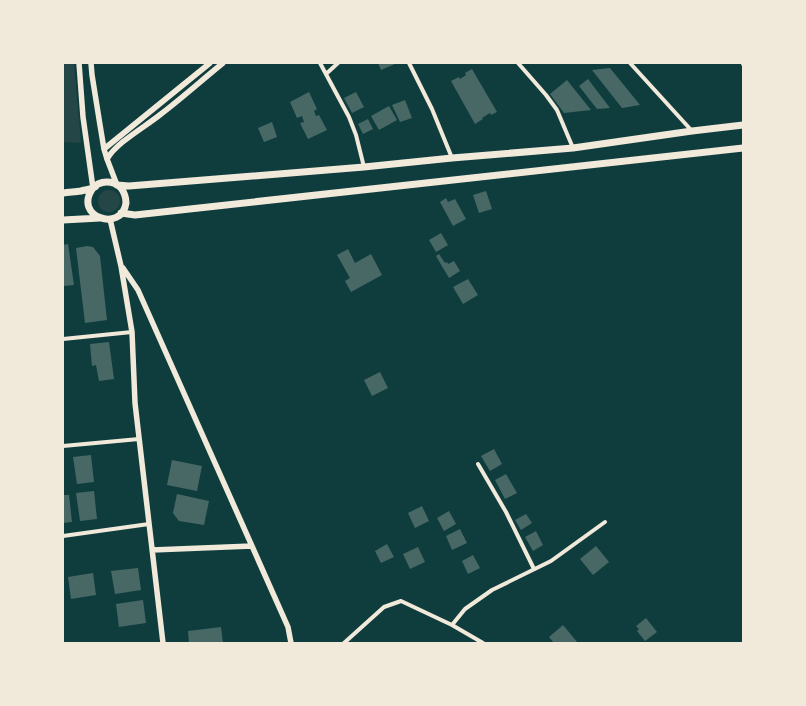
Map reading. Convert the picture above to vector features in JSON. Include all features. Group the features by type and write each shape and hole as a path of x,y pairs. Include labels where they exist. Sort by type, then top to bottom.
{"highway":[{"path":"117,185 129,186 364,167 573,148 743,125"},
{"path":"121,213 143,214 743,148"},
{"path":"63,220 100,218 110,219 116,217 124,208 126,198 121,188 111,182 98,184 93,188 88,197 89,207 95,216 100,218"},
{"path":"63,193 93,188"}],"street":[{"path":"79,63 83,117 93,188"},
{"path":"91,63 104,149 117,185"},
{"path":"104,149 210,63"},
{"path":"107,159 118,146 161,114 223,63"},
{"path":"320,63 349,117 356,135 364,167"},
{"path":"326,74 338,63"},
{"path":"409,63 432,110 452,158"},
{"path":"518,63 557,110 573,148"},
{"path":"630,63 692,131"},
{"path":"110,219 121,266 132,332 134,403 163,643"},
{"path":"121,266 138,290 288,627 291,643"},
{"path":"63,339 132,332"},
{"path":"63,446 139,439"},
{"path":"478,464 506,512 534,569"},
{"path":"452,626 465,610 492,590 551,561 605,522"},
{"path":"63,536 149,524"},
{"path":"152,550 252,546"},
{"path":"344,643 384,607 401,601 483,643"}],"shaded area":[{"path":"63,63 74,63 81,143 63,142"},
{"path":"109,190 117,193 120,201 117,209 109,212 101,209 98,201 101,193"}],"building":[{"path":"378,63 397,63 381,70"},
{"path":"610,68 640,105 622,108 592,70"},
{"path":"472,69 497,112 491,115 490,113 475,124 451,81 459,77 460,79 466,75 465,73"},
{"path":"588,79 610,108 597,109 579,86"},
{"path":"567,80 591,110 564,113 550,94"},
{"path":"309,92 317,109 314,111 316,116 319,115 327,130 308,139 300,123 304,122 302,116 297,118 290,102"},
{"path":"356,92 364,107 352,113 344,98"},
{"path":"405,100 412,118 400,122 392,105"},
{"path":"389,106 397,120 379,130 371,116"},
{"path":"368,119 373,129 363,134 358,124"},
{"path":"272,122 277,137 264,142 258,128"},
{"path":"486,191 492,209 479,213 473,195"},
{"path":"446,198 448,202 455,199 466,219 453,226 440,202"},
{"path":"441,233 448,245 436,252 429,240"},
{"path":"68,244 74,285 63,286 63,245"},
{"path":"87,246 93,247 100,256 107,320 85,323 76,248"},
{"path":"348,249 355,263 371,254 382,275 351,292 345,281 350,278 337,255"},
{"path":"439,254 445,263 447,262 448,264 454,261 460,271 449,278 436,256"},
{"path":"468,279 478,295 463,304 453,287"},
{"path":"109,342 114,379 99,381 96,365 92,366 90,344"},
{"path":"380,372 388,388 372,396 364,380"},
{"path":"494,449 502,464 490,471 481,456"},
{"path":"91,455 94,482 77,484 73,457"},
{"path":"172,460 202,466 197,491 167,485"},
{"path":"506,474 517,493 505,499 495,480"},
{"path":"94,491 97,519 80,521 76,493"},
{"path":"177,494 209,501 204,525 179,521 173,513"},
{"path":"63,495 69,495 72,522 63,523"},
{"path":"422,506 429,521 415,528 408,513"},
{"path":"449,511 456,524 444,531 437,518"},
{"path":"526,514 532,523 521,530 515,520"},
{"path":"460,529 467,543 452,550 446,536"},
{"path":"536,531 543,545 533,551 525,537"},
{"path":"387,544 394,557 381,563 375,551"},
{"path":"596,546 609,562 593,575 580,559"},
{"path":"418,547 425,562 410,569 403,554"},
{"path":"473,555 480,568 468,574 462,561"},
{"path":"138,568 141,590 115,594 111,571"},
{"path":"93,573 96,595 71,599 68,577"},
{"path":"143,600 146,623 119,627 116,604"},
{"path":"646,618 657,632 645,641 637,631 639,629 636,626"},
{"path":"563,625 578,643 554,643 549,637"},
{"path":"221,627 223,643 189,643 188,631"}]}
